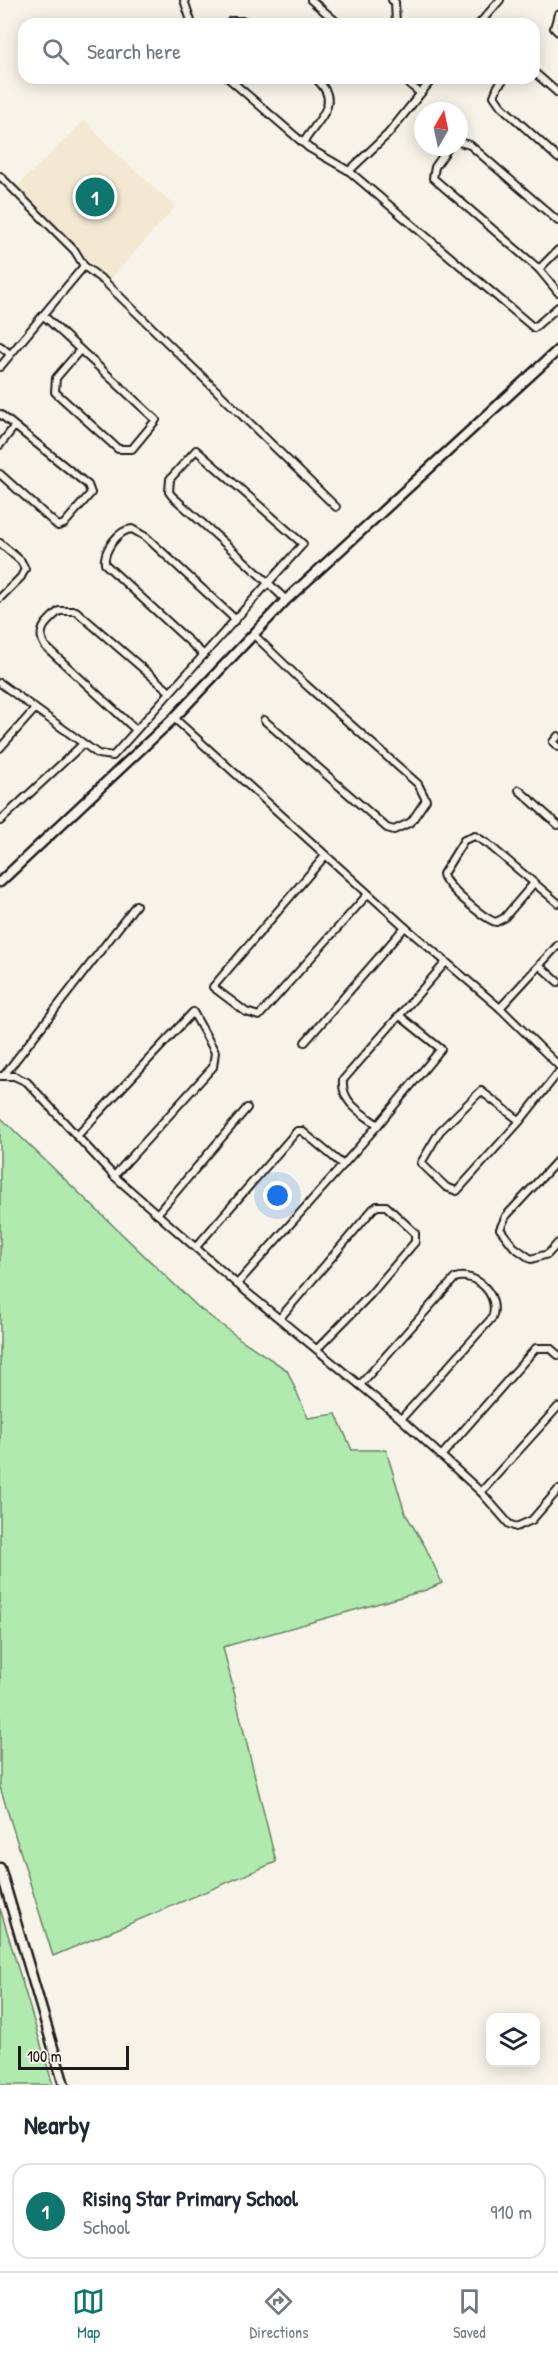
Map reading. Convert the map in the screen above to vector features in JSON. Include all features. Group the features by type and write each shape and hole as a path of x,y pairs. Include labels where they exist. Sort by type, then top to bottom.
{"main road":[{"path":"0,882 174,718 286,600 558,350"},
{"path":"0,1868 64,2085"}],"street":[{"path":"184,0 190,18"},
{"path":"311,0 332,18"},
{"path":"392,0 395,3 396,18"},
{"path":"484,18 498,3 490,0"},
{"path":"558,14 554,28 558,32"},
{"path":"540,77 558,93"},
{"path":"235,84 303,142 349,171 534,328 558,307"},
{"path":"303,142 326,108 330,97 322,84"},
{"path":"409,84 420,93"},
{"path":"349,171 388,134 428,84"},
{"path":"500,84 494,96 501,106 558,159"},
{"path":"468,144 558,221"},
{"path":"443,156 435,167 433,178 539,269 558,292"},
{"path":"0,176 75,251 84,266 104,281 336,507"},
{"path":"539,269 558,250"},
{"path":"0,367 84,266"},
{"path":"44,316 156,420 132,449 118,448 55,392 56,378 80,350"},
{"path":"0,346 10,354"},
{"path":"0,414 88,485 91,493 64,524 58,526 0,474"},
{"path":"0,445 14,427"},
{"path":"0,683 83,744 98,754 109,757 118,751 270,584 303,544 196,450 170,479 169,492 270,584 286,600"},
{"path":"204,655 105,564 106,552 121,532 132,529 146,537 236,620"},
{"path":"0,543 21,561 25,568 21,577 0,598"},
{"path":"136,730 45,646 40,636 45,624 59,611 76,611 170,692"},
{"path":"254,634 306,685 418,784 426,800 411,822 394,830 387,828 264,720"},
{"path":"0,748 35,709"},
{"path":"174,718 325,856 500,1008 558,1065"},
{"path":"558,736 553,742 558,747"},
{"path":"0,821 83,744"},
{"path":"519,790 558,825"},
{"path":"534,883 504,918 496,922 488,919 445,881 443,874 464,840 475,836 488,844 558,903"},
{"path":"325,856 213,987 253,1016 262,1014 368,894"},
{"path":"2,1075 136,905"},
{"path":"305,1042 405,927"},
{"path":"500,1008 558,945"},
{"path":"378,1125 347,1100 343,1094 343,1080 446,962"},
{"path":"540,966 558,982"},
{"path":"77,1136 193,1012 214,1052 213,1067 114,1176"},
{"path":"237,1284 378,1125 441,1049 400,1016"},
{"path":"520,1121 481,1091 440,1131 421,1163 446,1187 457,1191 520,1121 558,1073"},
{"path":"2,1075 14,1076 27,1083 114,1176 237,1284 400,1419 481,1492 509,1524 516,1527 532,1520 558,1490"},
{"path":"157,1214 247,1108"},
{"path":"196,1247 297,1131 302,1131 343,1165"},
{"path":"558,1161 506,1216 501,1229 514,1247 531,1259 548,1254 558,1243"},
{"path":"280,1318 373,1209 377,1206 386,1206 415,1233 415,1242 370,1295 317,1349"},
{"path":"360,1385 455,1278 471,1278 489,1292 495,1305 492,1318 400,1419"},
{"path":"441,1456 536,1348 550,1348 558,1355"},
{"path":"481,1492 558,1407"}],"shaded area":[{"path":"85,120 107,145 175,207 108,282 15,188"}],"green space":[{"path":"0,1117 199,1308 287,1370 308,1418 336,1414 352,1450 386,1450 405,1513 425,1546 442,1583 426,1590 223,1647 276,1862 53,1956 0,1787"},
{"path":"0,1908 53,2085 0,2085"}],"place":[{"name":"Rising Star Primary School","path":"95,197"}]}
